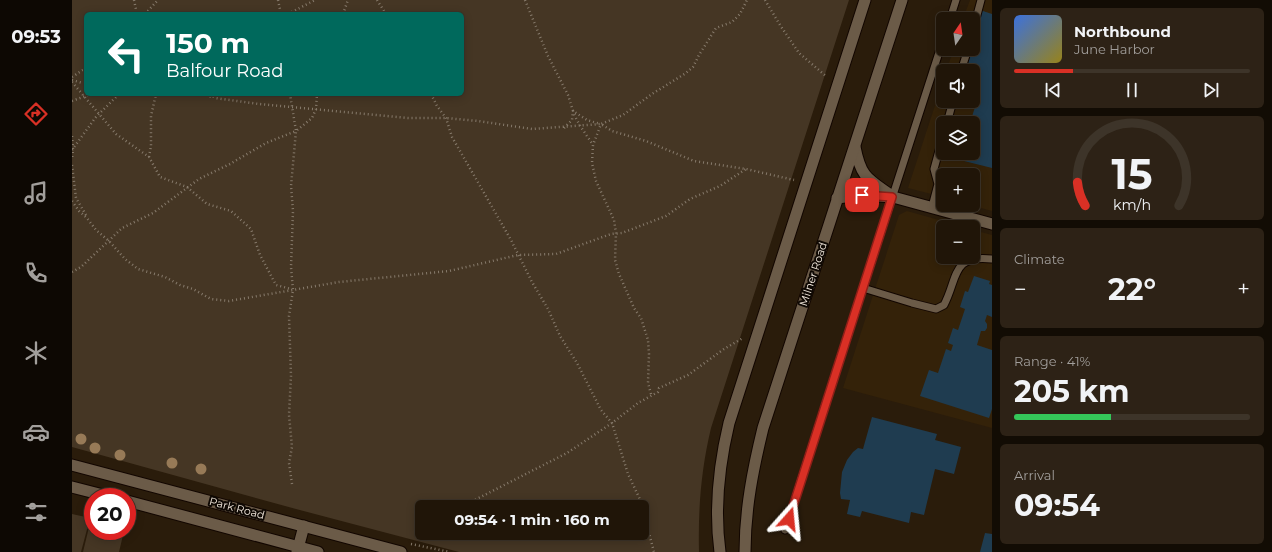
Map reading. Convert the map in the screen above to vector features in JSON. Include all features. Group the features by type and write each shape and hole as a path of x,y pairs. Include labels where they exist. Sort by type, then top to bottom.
{"main road":[{"path":"719,552 718,490 720,464 729,423 865,0"},
{"name":"Milner Road","path":"745,552 747,503 755,458 761,435 902,0"},
{"path":"855,147 858,162 866,177 892,197"},
{"path":"837,198 862,195 892,197 992,224"},
{"name":"Park Road","path":"72,465 401,552"},
{"path":"72,487 84,490"},
{"name":"Park Road","path":"136,504 297,549 318,552"},
{"path":"297,549 304,526"}],"lane":[{"path":"952,12 956,0"},
{"path":"978,12 981,0"},
{"path":"785,530 938,56"},
{"path":"932,207 938,184 934,169 936,160"},
{"path":"863,288 936,309 944,305 948,299 956,271 961,265 974,259 992,259"}],"path":[{"path":"134,0 137,12"},
{"path":"148,12 158,0"},
{"path":"278,0 281,12"},
{"path":"292,12 315,0"},
{"path":"344,12 348,0"},
{"path":"377,0 385,12"},
{"path":"526,0 548,56 568,95 576,120 582,126 593,146"},
{"path":"206,96 293,107 408,118 478,120 532,130 601,124 623,115 652,94 686,73 693,67 716,28 732,22 740,14 747,0"},
{"path":"765,0 800,53 827,77"},
{"path":"72,79 84,70"},
{"path":"72,79 84,83"},
{"path":"72,79 84,95"},
{"path":"72,101 85,96 116,134 149,156 160,177 187,187 207,204 231,211 251,229 260,256 276,285 293,290"},
{"path":"73,150 99,113 117,96"},
{"path":"149,156 151,146 151,116 156,96"},
{"path":"290,96 296,131 291,186 293,211 293,290 289,316 291,376 289,415 292,447 289,463 292,484"},
{"path":"72,272 81,267 122,228 153,213 199,179 230,164 266,143 296,131 312,118 316,109 317,96"},
{"path":"432,96 446,118 452,137 511,240 548,309 560,336 577,363 601,410 612,423 628,474 645,510 644,514 654,552"},
{"path":"573,111 587,120 601,124 612,132 646,141 694,161 746,169 794,180"},
{"path":"564,128 572,120 573,111"},
{"path":"601,124 593,146 592,163 596,181 614,220 616,234 615,260 617,267 634,308 641,318 648,340 648,383 651,394"},
{"path":"72,136 72,159"},
{"path":"72,165 76,198 87,218 96,230 110,241 125,259 138,270 165,277 193,289 211,299 229,301 339,282 449,271 518,255 556,254 611,234 622,233 666,216 690,199 720,186 746,169"},
{"path":"72,201 78,211 87,218"},
{"path":"476,500 567,453 612,423 651,394 658,392 659,388 688,375 724,349 743,338"}],"shaded area":[{"path":"72,0 849,0 711,428 701,490 699,552 459,552 72,447"},
{"path":"970,0 992,0 992,211 980,208 980,168 936,168 936,195 908,188 936,102 936,108 980,108 980,64 949,64 951,56 980,56 980,12 966,12"},
{"path":"907,211 939,220 936,220 936,264 980,264 980,232 992,235 992,428 843,388 899,215"},
{"path":"72,514 84,517 84,540 81,552 72,552"},
{"path":"86,540 122,540 119,552 83,552"}],"building":[{"path":"980,10 992,14 992,168 960,160 980,160 980,116 972,116 975,108 980,108 980,64 968,64 970,56 980,56"},
{"path":"974,276 990,281 989,284 992,285 992,317 987,315 985,321 987,328 985,331 981,331 977,345 992,350 992,409 989,418 920,396 929,370 938,373 946,349 951,351 953,345 948,343 953,328 958,330 965,309 960,307 965,291 968,292"},
{"path":"872,417 937,434 935,440 961,447 954,474 935,469 924,515 911,512 909,523 862,511 860,517 847,514 850,500 841,499 840,493 842,472 847,460 853,452 858,448 863,449"},
{"path":"985,533 992,534 992,552 980,552"}],"route":[{"path":"789,519 892,197 862,195"}]}
